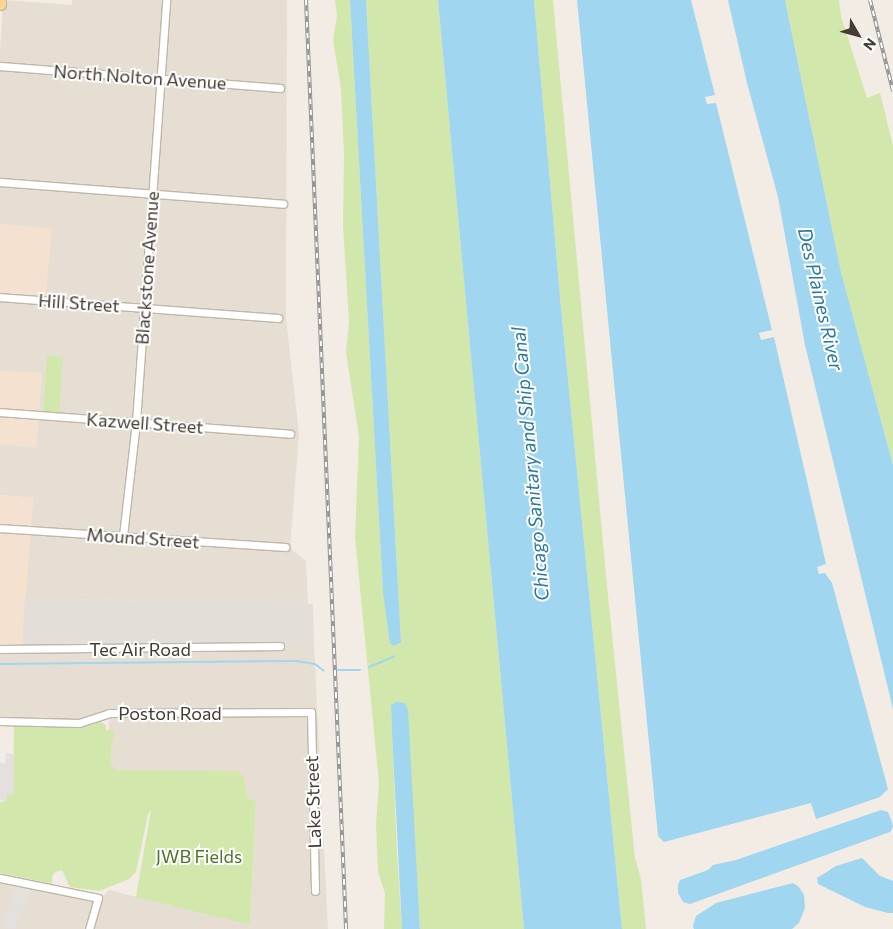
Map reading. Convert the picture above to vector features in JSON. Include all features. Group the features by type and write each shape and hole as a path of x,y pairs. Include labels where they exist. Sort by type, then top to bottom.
{"street":[{"name":"Blackstone Avenue","path":"123,536 136,422 166,0"},
{"name":"North Nolton Avenue","path":"0,66 280,88"},
{"path":"0,182 283,204"},
{"name":"Hill Street","path":"0,297 278,318"},
{"name":"Kazwell Street","path":"0,412 290,434"},
{"name":"Mound Street","path":"0,528 286,547"},
{"name":"Tec Air Road","path":"0,649 280,646"},
{"name":"Poston Road","path":"0,721 79,723 109,713 311,712"},
{"name":"Lake Street","path":"311,712 315,891"},
{"path":"0,878 98,898 89,929"}],"shaded area":[{"path":"3,0 72,5 72,0 287,0 286,318 299,434 290,548 306,561 308,604 25,598 33,498 0,495 0,444 36,447 42,373 0,371 0,297 52,229 0,224 0,52"},
{"path":"0,224 52,229 45,301 0,297"},
{"path":"0,371 42,373 36,447 0,444"},
{"path":"0,495 33,498 22,648 0,648"},
{"path":"25,598 313,604 314,644 22,648"},
{"path":"314,644 328,929 0,929 0,877 102,898 109,890 250,925 256,801 247,798 244,775 105,775 110,711 79,721 0,720 0,648"},
{"path":"6,753 14,754 13,795 7,795 7,801 0,800 0,763 5,764"},
{"path":"7,882 32,887 15,929 1,928 15,891 6,884"}],"green space":[{"path":"335,0 350,0 383,592 401,642 366,0 438,0 524,929 420,929 413,817 391,705 402,929 384,929 385,893 378,872 376,824 379,783 355,537 359,437 346,352 349,322 343,226 344,155 341,89 333,40 337,16"},
{"path":"534,0 553,0 607,586 635,858 641,879 646,929 622,929 561,308"},
{"path":"785,0 839,0 841,16 867,98 880,93 893,146 893,465 841,272"},
{"path":"47,356 63,357 59,413 43,412"},
{"name":"JWB Fields","path":"100,721 106,726 106,730 115,731 111,747 111,763 115,770 239,771 240,775 244,775 247,798 256,801 250,925 136,897 151,810 148,814 136,872 129,879 99,891 70,887 62,870 55,872 52,877 52,884 0,873 0,802 6,801 7,795 13,795 14,727 92,725"}],"water":[{"path":"350,0 366,0 401,642 394,646 390,643 383,592"},
{"name":"Chicago Sanitary and Ship Canal","path":"438,0 534,0 561,308 622,929 524,929"},
{"path":"577,0 691,0 715,95 705,97 707,104 716,103 772,330 759,333 761,340 774,337 826,564 817,567 819,574 825,573 832,583 888,789 880,797 816,819 811,803 664,842 658,836"},
{"name":"Des Plaines River","path":"728,0 785,0 841,272 893,465 893,709 805,345 778,197 747,83"},
{"path":"397,702 405,703 408,711 420,929 402,929 391,705"},
{"path":"881,810 888,812 893,827 890,832 690,904 683,902 678,893 680,880 708,870 713,865 736,860"},
{"path":"862,858 880,876 893,881 893,913 865,907 818,884 817,878 836,866"},
{"path":"793,883 799,887 804,895 805,908 799,923 792,929 694,929 696,916 716,903"}],"waterway":[{"path":"369,667 395,656"},
{"path":"0,664 296,661 315,664 324,671"},
{"path":"338,670 360,670"}],"railway":[{"path":"306,0 346,929"},
{"path":"870,0 893,91"}]}
